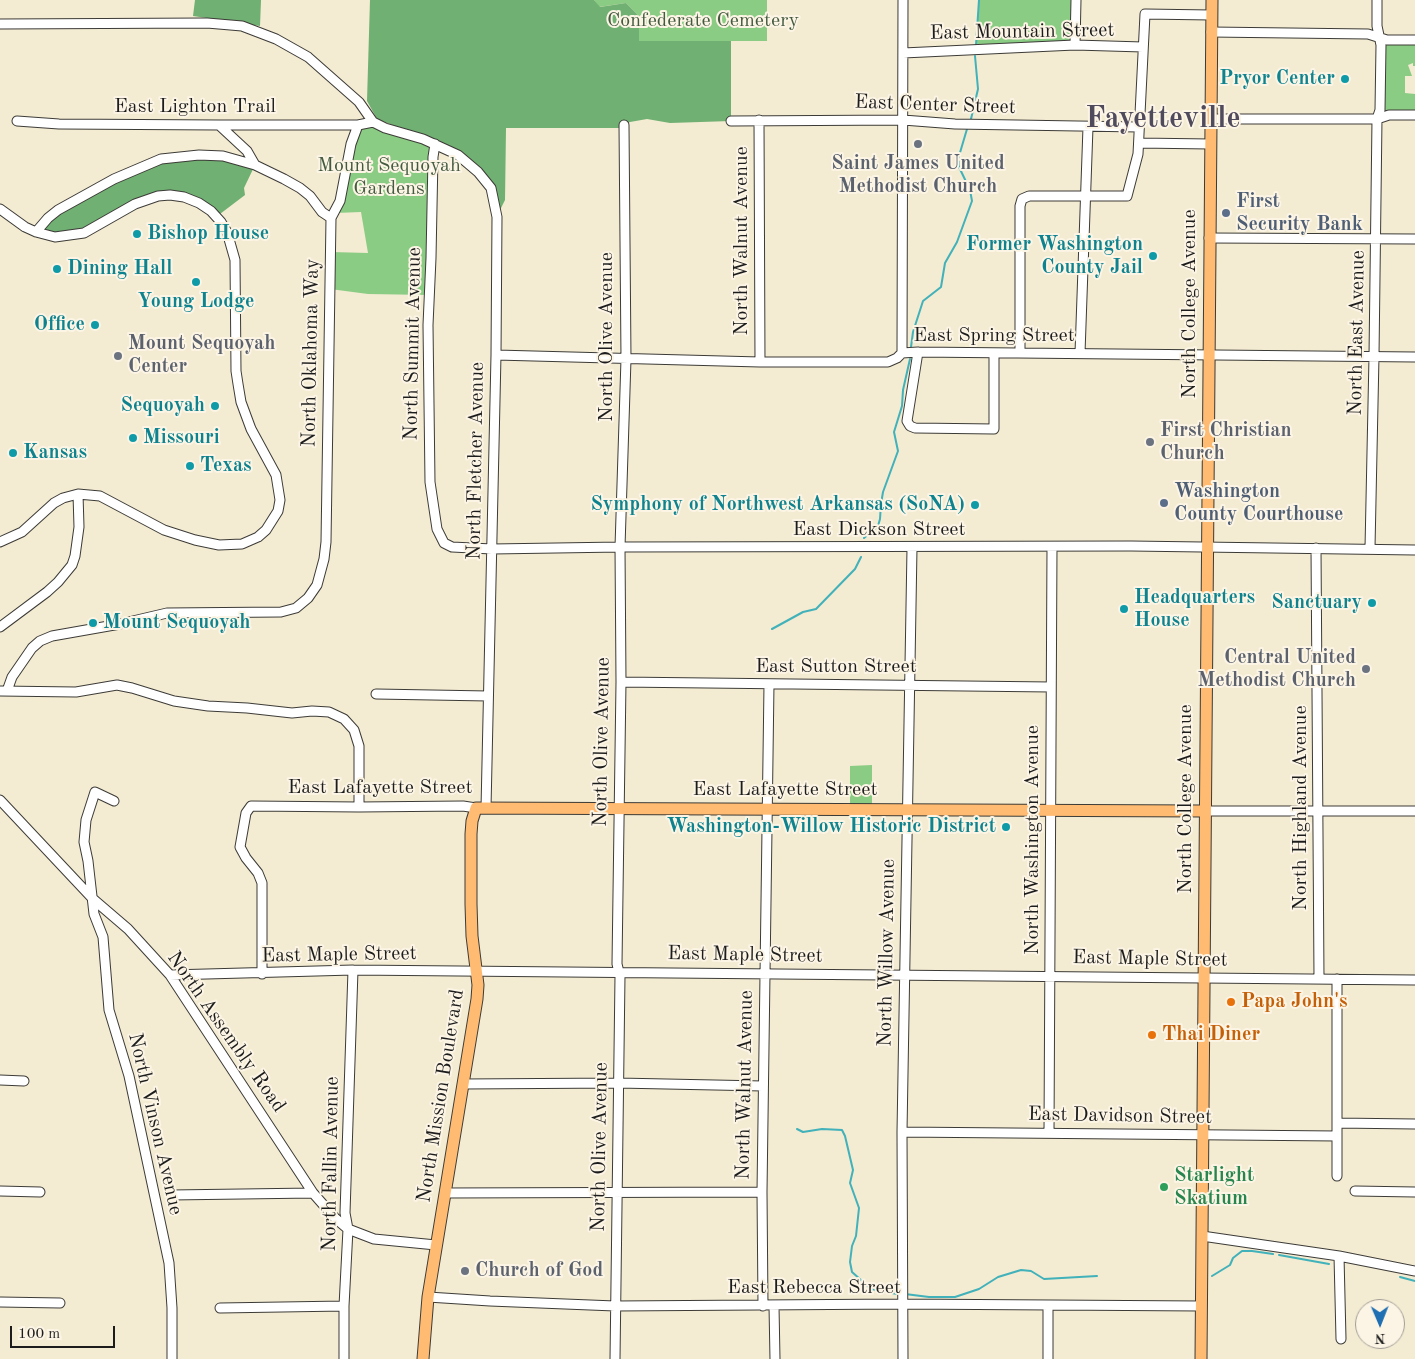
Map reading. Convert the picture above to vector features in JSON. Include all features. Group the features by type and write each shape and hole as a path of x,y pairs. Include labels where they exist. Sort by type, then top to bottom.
{"main road":[{"name":"North College Avenue","path":"1201,1359 1206,547 1212,0"},
{"name":"East Lafayette Street","path":"481,808 1204,811"},
{"name":"North Mission Boulevard","path":"423,1359 428,1297 477,999 478,985 471,920 471,834 472,821 481,808"}],"street":[{"path":"902,353 903,0"},
{"path":"1075,45 1076,0"},
{"name":"North East Avenue","path":"1370,548 1377,119 1380,110 1381,45 1377,26 1377,0"},
{"path":"1020,353 1020,206 1022,199 1029,196 1127,196 1136,164 1139,143 1145,14 1212,15"},
{"path":"0,24 207,23 242,26 276,39 308,57 359,102 374,122"},
{"path":"1211,32 1368,34 1387,40 1415,40"},
{"name":"East Mountain Street","path":"903,53 1075,45 1143,47"},
{"path":"1210,119 1377,119 1389,115 1415,115"},
{"name":"East Center Street","path":"731,122 760,120 903,120 956,124 1139,127"},
{"name":"North Walnut Avenue","path":"760,120 760,362"},
{"name":"East Lighton Trail","path":"17,121 59,124 219,125 358,125 374,122"},
{"name":"North Fletcher Avenue","path":"374,122 385,128 435,144 458,155 478,172 491,188 497,216 492,549 488,696 481,808"},
{"path":"219,125 248,151 255,165"},
{"name":"North Oklahoma Way","path":"3,691 32,648 40,640 167,613 282,612 296,608 308,598 317,585 324,559 326,542 331,218 340,201 351,144 358,125"},
{"name":"North Olive Avenue","path":"615,1359 620,976 617,964 621,682 620,547 626,359 624,125"},
{"path":"1080,354 1088,126"},
{"path":"1139,143 1210,144"},
{"name":"North Summit Avenue","path":"435,144 428,325 430,482 437,529 444,543"},
{"path":"36,232 58,210 114,179 161,159 200,155 223,156 255,165 300,188 310,196 322,212 331,218"},
{"path":"0,210 16,222 36,232 55,237 84,233 146,199 170,195 184,197 199,203 211,211 221,222 231,244 235,260 236,372 241,402 251,429 276,475 280,488 278,511 266,530 258,537 242,544 219,545 195,540 164,530 100,496 78,494 63,498 54,503 22,532 0,542"},
{"path":"1209,238 1415,239"},
{"path":"918,352 907,420 910,426 915,428 994,429 994,353"},
{"name":"East Spring Street","path":"496,355 760,362 888,362 897,358 902,353 918,352 1415,357"},
{"path":"0,627 47,592 72,565 80,527 78,494"},
{"name":"East Dickson Street","path":"444,543 452,547 492,549 620,547 1206,547 1415,550"},
{"name":"North Washington Avenue","path":"1049,1132 1052,547"},
{"name":"North Willow Avenue","path":"902,1359 902,1132 906,809 912,548"},
{"name":"North Highland Avenue","path":"1316,548 1319,978"},
{"name":"East Sutton Street","path":"621,682 1051,687"},
{"name":"North Walnut Avenue","path":"763,1306 762,1192 768,684"},
{"path":"3,691 76,692 117,685 174,701 208,706 292,713 312,710 330,712 344,719 354,730 359,746 358,807"},
{"path":"376,694 488,696"},
{"name":"North Vinson Avenue","path":"114,801 95,792 86,820 84,842 94,914 103,937 109,1010 129,1076 168,1263 172,1308 172,1359"},
{"name":"North Assembly Road","path":"0,800 93,898 128,929 170,976 313,1193 335,1218 348,1229 374,1239 436,1245"},
{"name":"East Lafayette Street","path":"262,974 262,884 258,873 240,847 246,813 251,806 463,806 481,808"},
{"name":"East Lafayette Street","path":"1204,811 1415,811"},
{"name":"East Maple Street","path":"170,976 353,970 619,971 1415,980"},
{"name":"North Fallin Avenue","path":"344,1359 344,1306 348,1229 345,1213 353,970"},
{"path":"1337,979 1337,1176"},
{"path":"0,1080 24,1081"},
{"path":"463,1084 618,1083 763,1086"},
{"path":"1337,1123 1415,1124"},
{"name":"East Davidson Street","path":"902,1132 1337,1136"},
{"path":"0,1191 40,1192"},
{"path":"1355,1191 1415,1192"},
{"path":"445,1193 762,1192"},
{"path":"171,1196 313,1193"},
{"path":"1202,1236 1339,1256 1415,1271"},
{"path":"1339,1256 1341,1339"},
{"name":"East Rebecca Street","path":"428,1297 615,1306 902,1304 1201,1306"},
{"path":"0,1302 60,1303"},
{"path":"1048,1305 1048,1359"},
{"path":"220,1308 344,1306"},
{"path":"774,1306 775,1359"}],"green space":[{"path":"195,0 261,0 260,26 193,16"},
{"path":"370,0 594,0 600,7 626,3 639,16 639,41 731,41 731,121 670,123 647,119 630,122 624,125 624,128 506,128 505,200 497,216 490,180 458,150 377,119 367,101"},
{"name":"Confederate Cemetery","path":"594,0 767,0 767,41 639,41 639,16 626,3 599,7"},
{"path":"979,0 1076,0 1075,45 976,50"},
{"path":"1379,38 1415,40 1415,66 1413,66 1413,63 1408,65 1412,76 1405,76 1405,93 1415,94 1415,115 1389,115 1380,110"},
{"name":"Mount Sequoyah Gardens","path":"373,122 435,144 429,295 368,294 330,289 331,252 368,253 361,212 335,213 358,125"},
{"path":"199,155 255,165 244,188 245,195 216,217 199,203 158,196 97,227 65,237 36,232 50,217 147,164"},
{"path":"872,765 872,809 850,809 850,766"}],"waterway":[{"path":"976,45 979,0"},
{"path":"971,119 978,89 975,56"},
{"path":"911,347 913,332 923,301 941,287 945,263 957,242 972,201 970,190 959,167 959,156 967,129"},
{"path":"864,538 878,526 883,492 898,451 894,432 902,406 903,390 910,359"},
{"path":"772,629 803,612 816,609 855,569 861,557"},
{"path":"797,1129 803,1132 822,1129 842,1130 853,1170 850,1183 859,1208 856,1236 852,1246 850,1262 852,1272 871,1289 897,1294"},
{"path":"1212,1276 1230,1265 1233,1258 1242,1251 1273,1254"},
{"path":"1279,1255 1329,1264"},
{"path":"905,1294 929,1297 955,1297 979,1289 998,1277 1021,1270 1031,1271 1044,1279 1097,1276"},
{"path":"1400,1277 1415,1281"}],"place":[{"name":"Pryor Center","path":"1345,79"},
{"name":"Saint James United Methodist Church","path":"918,144"},
{"name":"First Security Bank","path":"1226,213"},
{"name":"Bishop House","path":"137,234"},
{"name":"Former Washington County Jail","path":"1153,256"},
{"name":"Dining Hall","path":"57,269"},
{"name":"Young Lodge","path":"196,282"},
{"name":"Office","path":"95,325"},
{"name":"Mount Sequoyah Center","path":"118,356"},
{"name":"Sequoyah","path":"215,406"},
{"name":"Missouri","path":"133,438"},
{"name":"First Christian Church","path":"1150,442"},
{"name":"Kansas","path":"13,453"},
{"name":"Texas","path":"190,466"},
{"name":"Washington County Courthouse","path":"1164,503"},
{"name":"Symphony of Northwest Arkansas (SoNA)","path":"975,505"},
{"name":"Sanctuary","path":"1372,603"},
{"name":"Headquarters House","path":"1124,609"},
{"name":"Mount Sequoyah","path":"93,623"},
{"name":"Central United Methodist Church","path":"1366,669"},
{"name":"Washington-Willow Historic District","path":"1006,827"},
{"name":"Papa John's","path":"1231,1002"},
{"name":"Thai Diner","path":"1152,1035"},
{"name":"Starlight Skatium","path":"1164,1187"},
{"name":"Church of God","path":"465,1271"}],"district":[{"name":"Fayetteville","path":"1163,119"}]}
